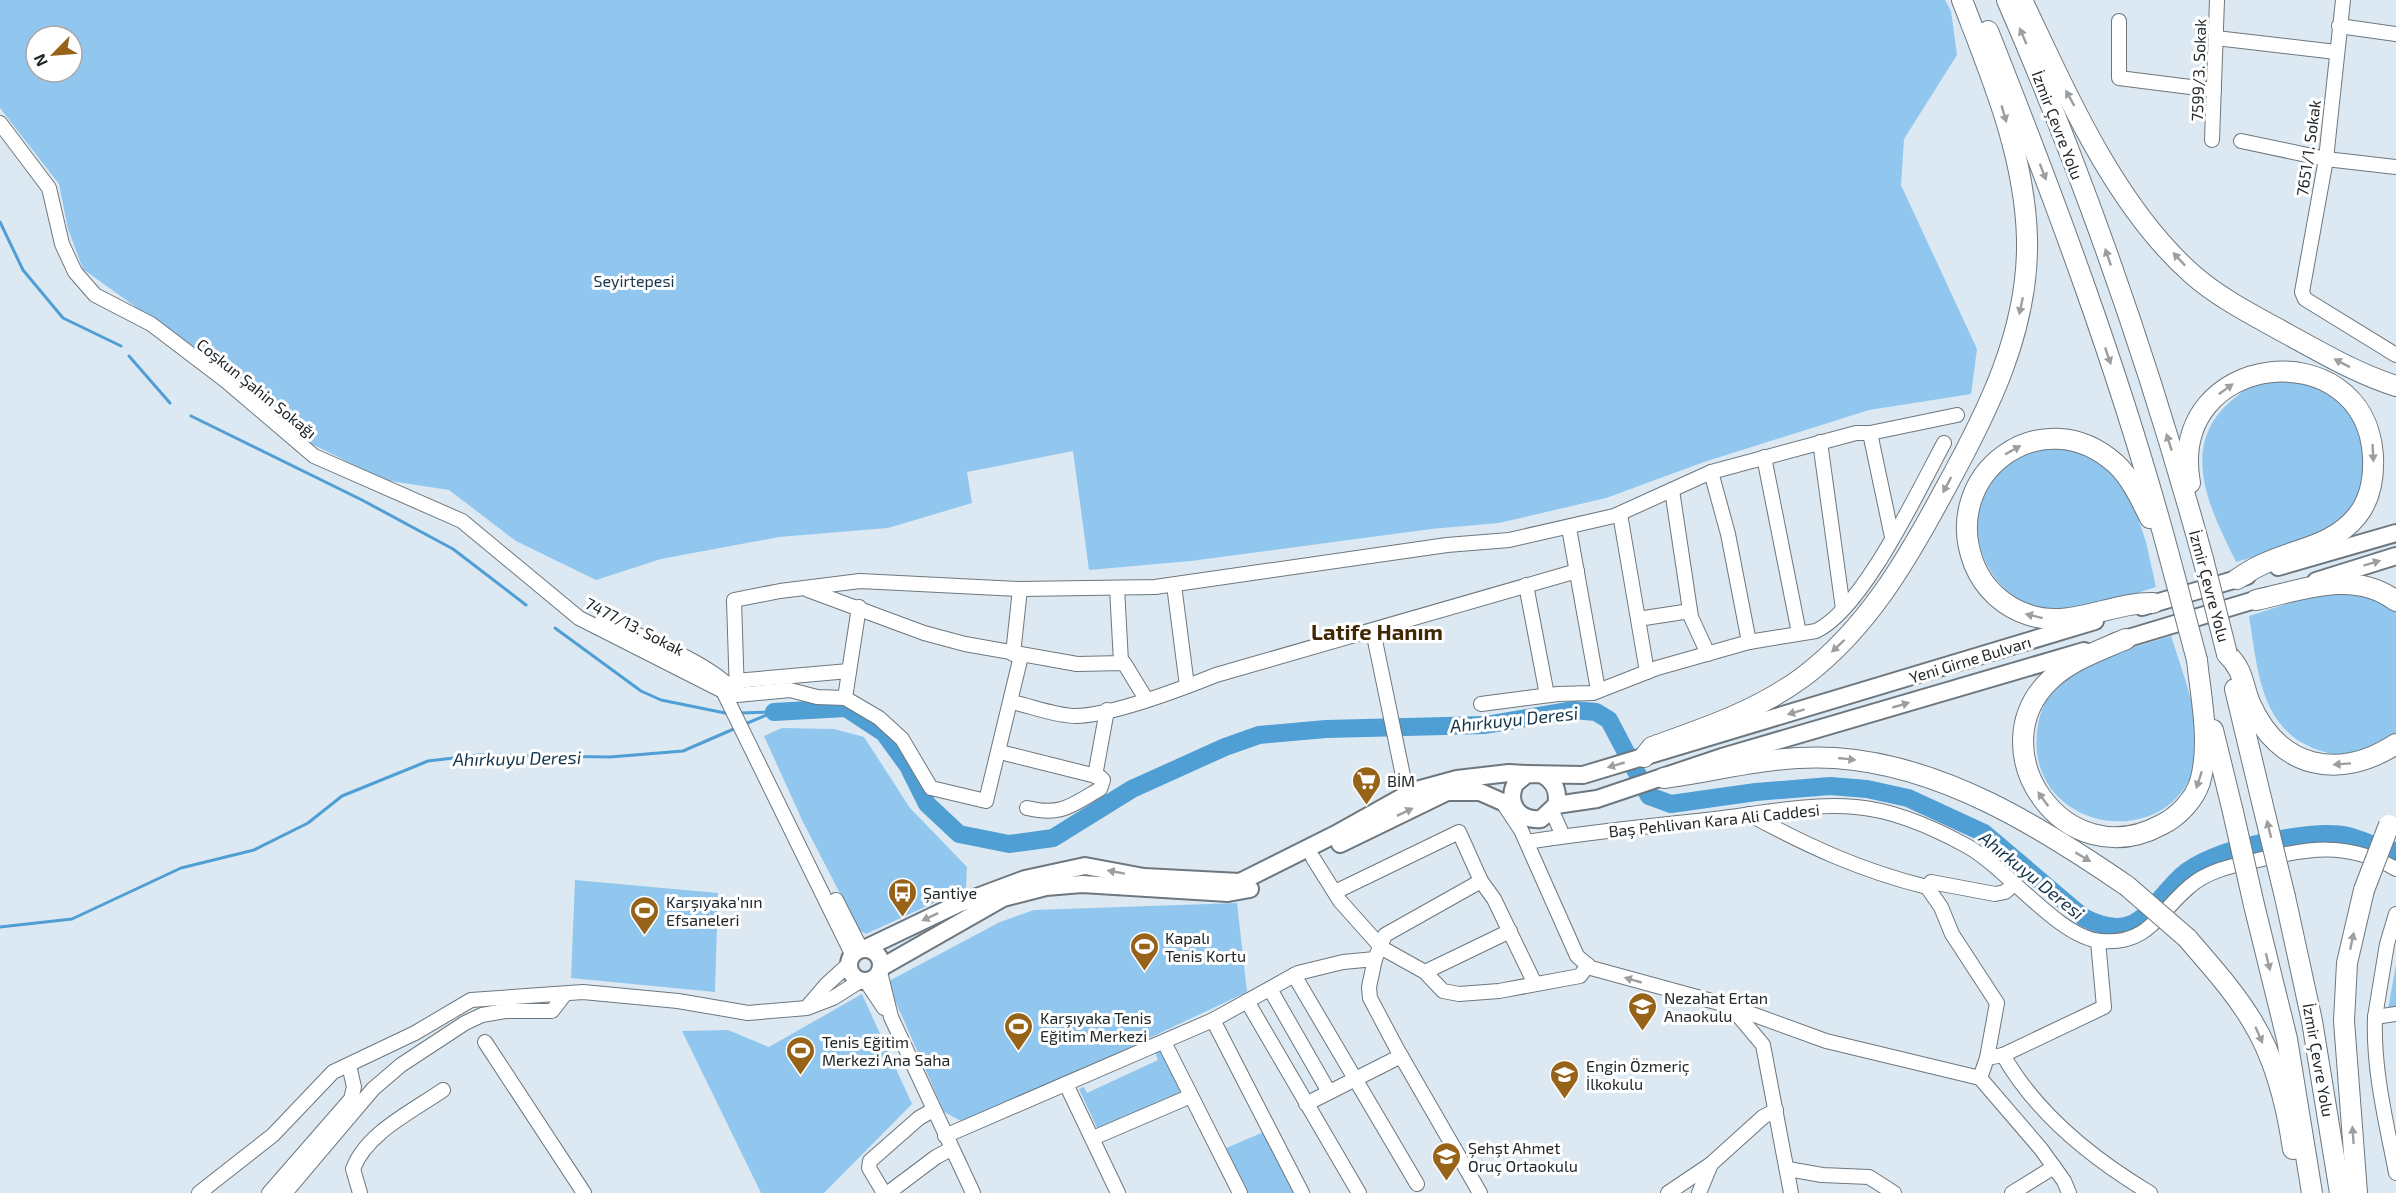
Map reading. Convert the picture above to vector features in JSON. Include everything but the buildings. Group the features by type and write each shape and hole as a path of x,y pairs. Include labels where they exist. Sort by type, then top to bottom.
{"highway":[{"path":"1644,758 1653,747 1740,715 1772,698 1804,676 1843,642 1888,586 1927,524 1968,448 2003,373 2026,281 2025,201 2017,158 2000,101 1962,0"},
{"name":"İzmir Çevre Yolu","path":"1976,0 2040,164 2089,301 2146,473 2169,555"},
{"name":"İzmir Çevre Yolu","path":"2007,0 2051,103 2109,260 2180,476 2227,654 2313,1021 2340,1193"},
{"path":"2022,0 2059,76 2114,177 2155,234 2193,275 2243,309 2316,350 2374,379 2396,386"},
{"path":"2203,559 2203,528 2189,480 2188,451 2194,428 2211,401 2230,385 2255,374 2276,369 2297,371 2320,379 2341,392 2359,411 2372,442 2374,471 2368,496 2358,516 2332,538 2262,564 2237,579"},
{"path":"2126,639 2077,661 2051,679 2037,696 2026,724 2024,750 2028,773 2042,800 2063,821 2084,832 2108,838 2128,838 2167,823 2190,799 2199,784 2206,754 2197,660 2169,555 2138,494 2118,466 2087,445 2067,440 2042,439 2011,449 1995,462 1980,480 1968,510 1966,527 1968,549 1978,574 1990,591 2008,607 2054,621 2134,603 2153,603"},
{"path":"2256,600 2338,582 2369,587 2396,602"},
{"path":"2227,654 2239,666 2251,703 2268,733 2301,759 2338,766 2360,763 2396,744"},
{"name":"İzmir Çevre Yolu","path":"2197,660 2287,1039 2312,1193"},
{"path":"1658,780 1792,759 1834,758 1897,767 1941,781 1987,803 2089,860 2127,886 2187,938 2232,992 2254,1023 2280,1090 2292,1144 2299,1193"},
{"path":"2357,1193 2344,1021 2348,963 2364,890 2393,819"}],"main road":[{"name":"Yeni Girne Bulvarı","path":"1535,775 1589,773 1644,758 2153,603 2396,533"},
{"name":"Yeni Girne Bulvarı","path":"1554,808 1597,799 1722,757 2126,639 2396,556"},
{"path":"1509,773 1535,775 1554,784 1557,791 1554,808 1540,819 1534,820 1480,792 1447,792 1255,888 1228,893 1082,884 1035,890 1003,898 872,975 851,974 857,954 958,904 1025,879 1085,866 1144,877 1240,882 1407,795 1457,779 1509,773"},
{"path":"1512,810 1511,799 1515,784 1535,775"},
{"path":"857,954 879,956 872,975"}],"street":[{"name":"7599/3. Sokak","path":"2212,141 2217,0"},
{"name":"7651/1. Sokak","path":"2343,0 2326,159 2302,283 2305,299 2396,355"},
{"path":"2119,21 2119,78 2214,90"},
{"path":"2339,26 2396,34"},
{"path":"2216,38 2336,52"},
{"name":"Coşkun Şahin Sokağı","path":"0,123 49,188 62,244 75,272 95,295 151,324 226,381 314,456 462,521 567,608"},
{"path":"2241,141 2326,159 2396,167"},
{"path":"736,696 734,600 860,581 1020,589 1174,585 1447,545 1509,540 1569,528 1620,514 1711,472 1764,457 1856,433 1870,433 1957,415"},
{"path":"1870,433 1892,537"},
{"path":"1820,442 1843,609"},
{"path":"1481,704 1547,695 1593,693 1647,672 1749,642 1825,627 1843,609 1880,560 1944,443"},
{"path":"1764,457 1799,633"},
{"path":"1711,472 1728,534 1749,642"},
{"path":"1672,490 1690,611 1697,634 1708,654"},
{"path":"1620,514 1647,672"},
{"path":"1569,528 1598,690"},
{"path":"1012,702 1075,716 1107,710 1216,675 1577,571"},
{"path":"1174,585 1187,686"},
{"path":"1526,585 1547,695"},
{"path":"1117,588 1121,662"},
{"path":"803,589 859,607 924,633 1017,655 1077,664 1121,662 1129,667 1146,699"},
{"path":"736,696 790,690 817,697 845,698 879,718 902,739 932,788 986,801 1012,702 1020,589"},
{"path":"845,698 859,607"},
{"name":"7477/13. Sokak","path":"567,608 579,618 736,696 751,736 857,954"},
{"path":"1638,619 1690,611"},
{"path":"1373,631 1407,795"},
{"path":"736,696 849,671"},
{"path":"1095,776 1107,710"},
{"path":"1000,752 1103,780 1102,787 1062,810 1049,813 1027,808"},
{"name":"Baş Pehlivan Kara Ali Caddesi","path":"1527,842 1788,808 1858,807 1920,823 1970,847 2068,930 2098,941 2121,942 2142,934 2188,887 2207,875 2228,867 2318,848 2342,850 2396,869"},
{"path":"1554,808 1563,836"},
{"path":"1512,810 1577,956 1588,965 1730,1006 1826,1041 1980,1078 2054,1167 2069,1193"},
{"path":"1749,814 1796,840 1875,874 1927,887 1941,907 1952,934 1997,1003 1987,1058 1980,1078"},
{"path":"1335,892 1459,832 1481,881 1494,899 1535,984"},
{"path":"1313,858 1379,953 1425,972 1443,991 1459,994 1499,991 1580,976 1588,965"},
{"path":"1480,1193 1401,1056 1370,998 1369,987 1385,935 1481,881"},
{"path":"1927,887 1931,882 1995,894 2005,891 2015,883"},
{"path":"2396,914 2387,944 2375,1017 2374,1046 2378,1085 2396,1173"},
{"path":"1425,972 1510,931"},
{"path":"1987,1058 2003,1055 2104,1007 2098,941"},
{"path":"933,1110 919,1118 870,1161 869,1168 886,1193 936,1157 948,1143 1066,1084 1213,1020 1294,975 1379,953"},
{"path":"807,1008 857,954"},
{"path":"199,1193 273,1135 333,1072 416,1033 471,1000 583,992 678,1001 748,1013 807,1008 834,998 872,975 973,1193"},
{"path":"1294,975 1417,1185"},
{"path":"1270,988 1329,1092"},
{"path":"285,1193 373,1089 401,1065 465,1023 495,1012 552,1011 565,994"},
{"path":"1247,1001 1359,1193"},
{"path":"1730,1006 1763,1045 1791,1193"},
{"path":"2375,1017 2396,1014"},
{"path":"1213,1020 1302,1193"},
{"path":"485,1042 584,1193"},
{"path":"1164,1042 1240,1193"},
{"path":"2003,1055 2027,1093 2084,1148 2150,1193"},
{"path":"1306,1104 1401,1056"},
{"path":"269,1193 351,1099 354,1087 349,1065"},
{"path":"1066,1084 1118,1193"},
{"path":"360,1193 353,1169 363,1151 374,1139 443,1090"},
{"path":"1093,1138 1191,1096"},
{"path":"1668,1193 1711,1164 1763,1117 1776,1110"},
{"path":"1699,1193 1711,1164"},
{"path":"2012,1193 2054,1167"},
{"path":"1788,1169 1822,1175 1869,1176 1894,1193"}],"green space":[{"name":"Seyirtepesi","path":"0,0 1945,0 1951,11 1957,55 1904,139 1901,185 1977,349 1971,394 1869,410 1704,462 1606,498 1499,523 1431,529 1191,561 1089,570 1073,451 967,472 972,503 888,528 779,537 661,559 596,580 516,541 449,490 384,480 308,442 205,357 83,269 68,229 59,184 0,108"},
{"path":"2286,376 2344,400 2367,442 2362,497 2339,524 2278,550 2236,562 2216,519 2203,476 2203,455 2207,434 2218,415 2254,383"},
{"path":"2038,446 2086,448 2128,488 2146,542 2156,587 2093,607 2054,611 2033,606 2014,596 1999,582 1987,565 1980,546 1977,525 1980,504 1988,484 1998,471"},
{"path":"2334,589 2357,589 2396,609 2396,737 2354,756 2340,756 2318,750 2298,740 2284,728 2273,712 2259,676 2249,616"},
{"path":"2171,636 2197,726 2198,751 2186,785 2165,808 2138,819 2108,821 2079,812 2055,794 2040,767 2037,732 2046,701 2059,682 2074,669 2100,658"},
{"path":"782,728 834,729 864,737 910,808 967,867 966,888 866,934 859,930 803,822 764,736"},
{"name":"Karşıyaka'nın Efsaneleri","path":"575,880 718,893 715,992 571,978"},
{"name":"Karşıyaka Tenis Eğitim Merkezi","path":"1237,903 1247,992 967,1124 944,1112 887,982 1000,922 1034,910"},
{"path":"2396,965 2396,1008 2388,1009"},
{"name":"Tenis Eğitim Merkezi Ana Saha","path":"862,994 912,1104 824,1193 761,1193 682,1031 728,1030 769,1047"},
{"path":"1163,1049 1182,1092 1098,1130 1079,1089 1084,1087 1087,1093 1158,1060 1155,1052"},
{"path":"1266,1131 1298,1193 1248,1193 1224,1149"}],"waterway":[{"name":"Ahırkuyu Deresi","path":"0,222 23,270 63,318 121,346"},
{"name":"Ahırkuyu Deresi","path":"129,356 170,403"},
{"name":"Ahırkuyu Deresi","path":"191,416 362,500 453,549 526,605"},
{"name":"Ahırkuyu Deresi","path":"555,628 641,691 661,700 730,714"},
{"name":"Ahırkuyu Deresi","path":"774,712 846,708 884,733 908,766 927,804 959,834 1009,844 1053,838 1132,789 1225,747 1259,735 1326,729 1485,725 1573,710 1596,712 1609,720 1649,796 1671,804 1756,792 1830,786 1867,789 1908,798 1984,833 2083,917 2103,925 2118,927 2131,924 2152,908 2186,872 2222,854 2254,845 2288,838 2335,834 2396,851"},
{"name":"Ahırkuyu Deresi","path":"740,713 772,712"},
{"name":"Ahırkuyu Deresi","path":"745,724 774,712"},
{"name":"Ahırkuyu Deresi","path":"0,927 72,919 181,868 254,850 308,823 342,796 428,761 479,755 610,757 683,751 736,728"}],"place":[{"name":"BİM","path":"1366,806"},
{"name":"Şantiye","path":"902,918"},
{"name":"Karşıyaka'nın Efsaneleri","path":"645,936"},
{"name":"Kapalı Tenis Kortu","path":"1144,972"},
{"name":"Nezahat Ertan Anaokulu","path":"1643,1032"},
{"name":"Karşıyaka Tenis Eğitim Merkezi","path":"1019,1052"},
{"name":"Tenis Eğitim Merkezi Ana Saha","path":"801,1076"},
{"name":"Engin Özmeriç İlkokulu","path":"1565,1100"},
{"name":"Şehşt Ahmet Oruç Ortaokulu","path":"1447,1182"}],"district":[{"name":"Latife Hanım","path":"1377,631"}]}
